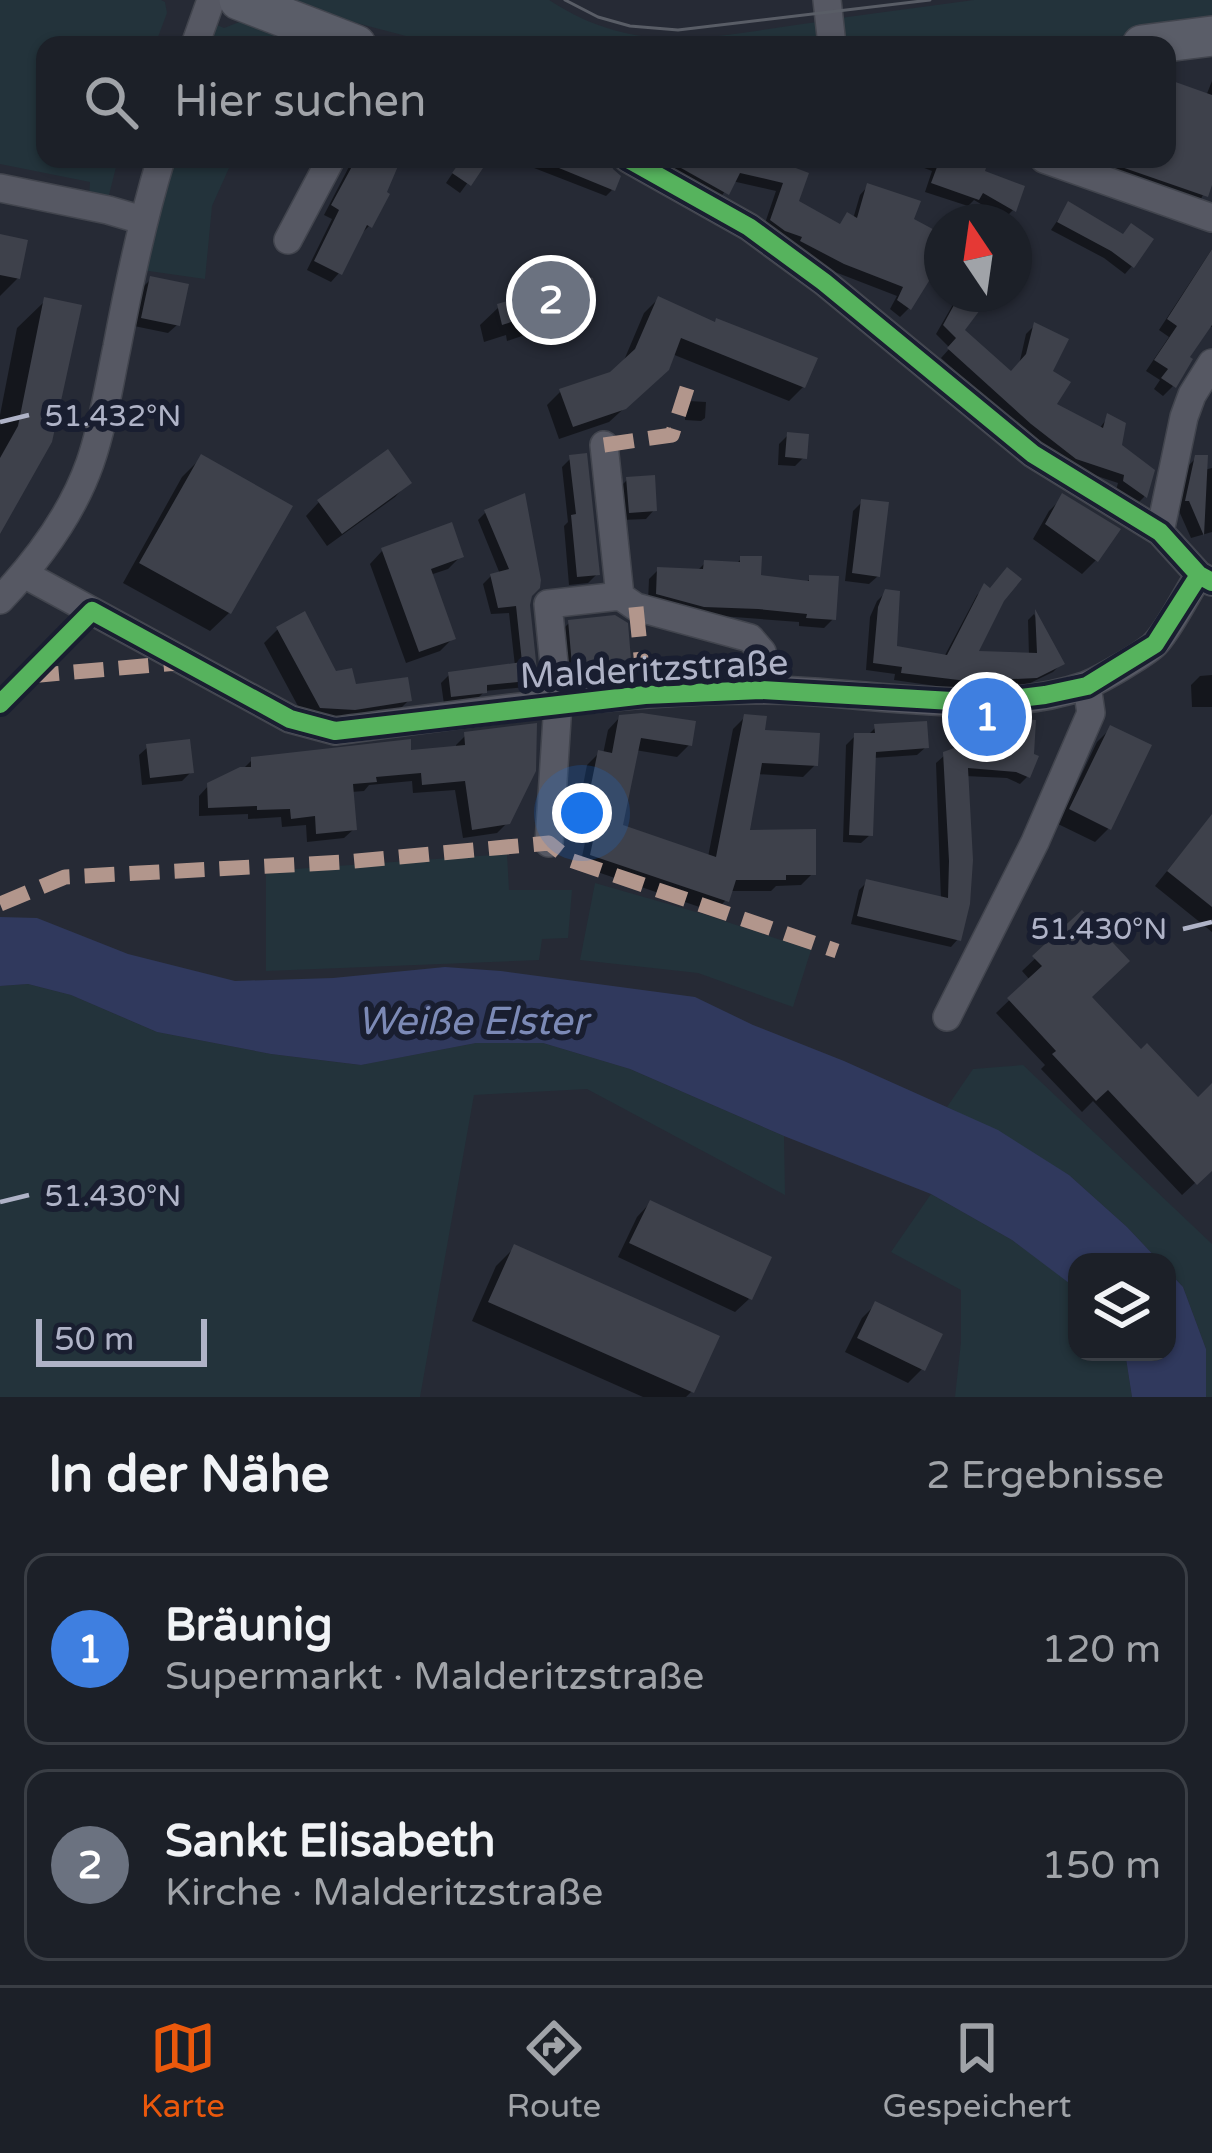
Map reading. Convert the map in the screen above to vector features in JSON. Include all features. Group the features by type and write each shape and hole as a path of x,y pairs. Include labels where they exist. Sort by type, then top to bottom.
{"street":[{"path":"198,36 212,0"},
{"path":"239,0 333,36"},
{"path":"827,0 831,36"},
{"path":"1176,41 1212,36"},
{"path":"0,600 24,574 70,506 89,466 142,220 158,168"},
{"path":"288,240 326,168"},
{"path":"644,168 749,227 824,281 1033,454 1160,532 1206,579"},
{"path":"1070,168 1212,218"},
{"path":"0,188 142,220"},
{"path":"1160,532 1184,417 1212,363"},
{"name":"Malderitzstraße","path":"604,446 620,596"},
{"name":"Malderitzstraße","path":"24,574 290,719 335,731 558,703 761,690 970,701 1045,695 1087,686 1155,644 1206,579"},
{"name":"Malderitzstraße","path":"549,843 558,703 548,604 620,596 635,608 750,638 762,652 761,690"},
{"path":"947,1017 1035,842 1091,712 1087,686"}],"shaded area":[{"path":"0,0 165,2 167,13 158,36 36,36 36,168 116,168 109,195 89,198 90,182 0,164"},
{"path":"286,0 549,0 583,19 643,36 406,36"},
{"path":"974,0 1212,0 1212,24 1120,36 843,36 840,18"},
{"path":"203,19 224,28 242,21 278,36 198,36"},
{"path":"817,22 819,36 720,36"},
{"path":"157,168 229,168 212,206 205,279 135,269"},
{"path":"507,854 509,890 572,890 568,938 542,939 539,960 266,971 266,871"},
{"path":"595,883 811,950 793,1007 698,973 580,960"},
{"path":"28,984 71,995 157,1032 360,1065 476,1043 543,1043 630,1069 784,1136 785,1195 587,1089 474,1095 420,1397 0,1397 0,986"},
{"path":"1023,1065 1212,1244 1212,1397 1206,1397 1206,1349 1176,1280 1176,1253 1152,1253 1069,1175 947,1107 973,1069"},
{"path":"931,1194 1012,1240 1068,1280 1068,1361 1126,1361 1132,1397 955,1397 961,1290 891,1252"}],"water":[{"name":"Weiße Elster","path":"0,917 37,918 128,954 235,981 445,967 695,997 998,1130 1069,1175 1152,1253 1068,1253 1068,1282 1012,1240 931,1194 630,1069 543,1043 476,1043 361,1065 157,1032 71,995 28,984 0,986"},
{"path":"1176,1280 1206,1349 1206,1397 1132,1397 1126,1361 1176,1361"}],"building":[{"path":"1176,82 1212,95 1208,197 1124,168 1176,168"},
{"path":"351,168 397,168 390,194 372,228 367,225 342,275 314,261 339,210 331,205"},
{"path":"456,168 483,168 471,186 452,173"},
{"path":"559,168 613,168 621,176 615,191"},
{"path":"681,168 796,168 809,173 799,201 840,224 847,212 857,218 867,183 921,201 914,219 924,224 924,289 911,310 897,300 903,287 844,264 770,220 783,183 740,173 729,195"},
{"path":"937,168 986,168 1025,186 1019,204 1002,204 983,193 979,200 931,183"},
{"path":"1068,201 1123,234 1131,223 1154,239 1134,268 1057,222"},
{"path":"0,234 28,240 20,279 0,275"},
{"path":"1212,249 1212,325 1176,388 1161,378 1168,369 1154,360 1177,326 1167,319"},
{"path":"581,274 593,278 596,292 591,302 526,324 524,318 502,325 497,304 518,298 516,292"},
{"path":"150,276 189,284 180,326 141,318"},
{"path":"658,296 715,322 716,318 818,358 805,388 681,338 669,370 626,409 573,427 559,389 610,372 635,349"},
{"path":"44,297 82,305 52,442 0,534 0,458 18,426"},
{"path":"950,312 978,312 965,330 1011,371 1026,354 1034,322 1069,339 1053,371 1071,382 1057,404 1103,428 1107,413 1126,423 1122,445 1155,470 1147,498 1123,481 1124,475 1076,459 1031,424 947,348 956,338 943,325"},
{"path":"787,432 809,434 807,459 785,457"},
{"path":"388,449 412,483 342,534 317,500"},
{"path":"587,453 600,575 577,577 569,455"},
{"path":"201,454 293,506 231,614 139,563"},
{"path":"1195,455 1208,455 1204,536 1185,501"},
{"path":"655,475 657,511 629,513 626,477"},
{"path":"525,493 541,580 530,605 538,680 487,685 487,693 451,697 448,672 522,662 516,606 498,608 490,574 509,569 484,510"},
{"path":"1062,493 1121,529 1098,562 1045,524"},
{"path":"861,499 889,502 880,577 852,573"},
{"path":"452,522 464,557 431,569 456,639 419,652 381,548"},
{"path":"740,556 762,556 761,575 809,581 809,575 839,576 836,620 704,607 656,594 657,567 703,569 704,560 740,562"},
{"path":"1007,567 1022,579 1004,601 979,651 1037,653 1035,609 1065,664 1037,678 967,681 901,673 902,667 873,663 878,607 885,589 900,591 897,646 947,655 984,583 990,588"},
{"path":"305,611 336,671 352,668 356,684 408,677 412,701 355,710 320,708 276,627"},
{"path":"615,615 628,623 632,672 573,677 568,620"},
{"path":"642,713 696,721 692,746 641,738 623,825 716,857 744,714 767,716 765,730 820,733 818,766 762,763 750,830 816,829 816,875 736,880 729,902 590,855 600,807 587,805 598,750 612,753 619,715"},
{"path":"999,719 1036,720 1034,754 1039,756 1030,778 1016,772 968,768 973,860 961,941 857,916 866,879 948,898 943,752 957,747 996,751"},
{"path":"927,721 929,748 876,752 873,836 849,835 854,733 875,733 874,724"},
{"path":"537,723 536,771 510,824 472,830 465,781 422,785 421,773 353,784 357,830 316,834 315,816 291,819 290,809 208,808 207,783 240,767 251,767 251,757 411,739 411,750 465,745 464,732"},
{"path":"1110,725 1152,745 1111,830 1069,809"},
{"path":"190,739 194,773 150,778 146,744"},
{"path":"1212,814 1212,907 1167,871"},
{"path":"1082,910 1130,961 1092,997 1141,1049 1147,1043 1198,1097 1212,1083 1212,1171 1197,1185 1108,1090 1096,1101 1007,998 1042,966 1032,956"},
{"path":"650,1200 772,1257 752,1300 629,1243"},
{"path":"514,1244 720,1336 694,1393 488,1302"},
{"path":"875,1301 943,1334 925,1371 857,1338"}],"tram line":[{"path":"565,0 630,26 678,30 930,0"}],"marked path":[{"path":"604,445 672,435 687,388"},
{"path":"636,607 645,695"},
{"path":"29,676 177,663"},
{"path":"0,904 65,877 345,862 549,843 570,860 837,951"}],"cycle path":[{"path":"644,168 749,227 824,282 1033,454 1160,532 1199,575 1212,582"},
{"path":"0,704 92,611 290,719 335,731 645,695 761,690 1004,700 1087,686 1155,644 1199,575"}],"place":[{"name":"Sankt Elisabeth","path":"551,300"},
{"name":"Bräunig","path":"987,717"}]}
